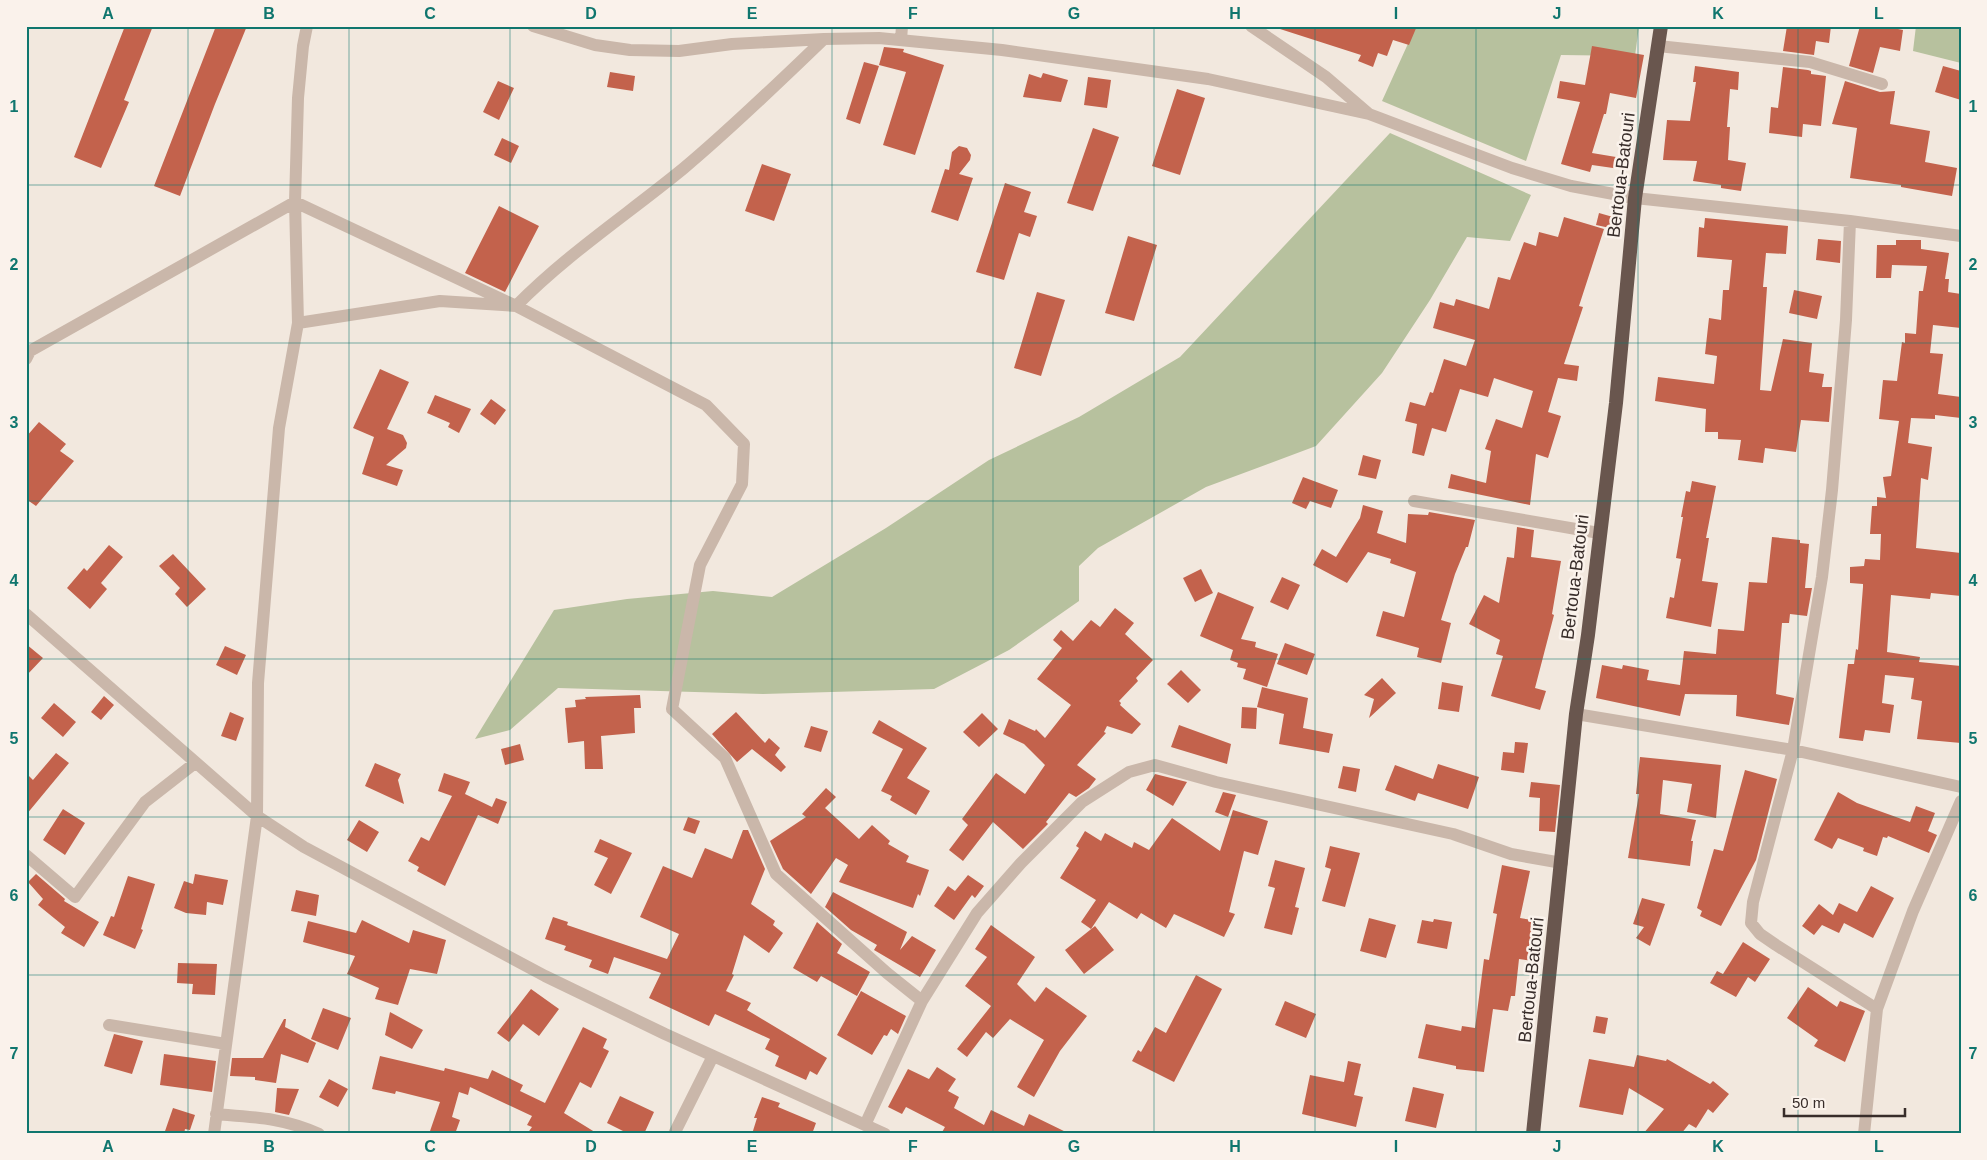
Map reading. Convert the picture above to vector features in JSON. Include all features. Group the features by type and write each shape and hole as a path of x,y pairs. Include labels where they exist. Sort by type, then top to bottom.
{"highway":[{"name":"Bertoua-Batouri","path":"1533,1134 1576,714 1588,635 1616,403 1635,198 1661,26"}],"street":[{"path":"214,1134 257,816 258,683 279,428 298,323 295,202 298,98 307,26"},
{"path":"533,26 595,44 630,50 679,51 732,44 824,39 901,40 1002,50 1208,78 1369,114 1512,168 1571,186 1635,198 1850,221 1961,236"},
{"path":"901,40 902,26"},
{"path":"1251,26 1326,77 1369,114"},
{"path":"298,323 440,301 516,306 547,274 692,161 759,102 824,39"},
{"path":"1658,46 1810,62 1882,84"},
{"path":"295,202 516,306 706,405 744,444 742,484 700,566 672,709 725,758 776,874 887,974 922,1001"},
{"path":"26,359 30,350 295,202"},
{"path":"1850,221 1846,320 1832,490 1822,577 1793,750 1753,902 1751,923 1760,934 1776,945 1877,1009"},
{"path":"1414,501 1599,533"},
{"path":"26,614 257,816 304,847 545,976 713,1056 885,1134"},
{"path":"1576,714 1793,750 1961,787"},
{"path":"26,855 75,897 145,802 195,763"},
{"path":"865,1124 922,1001 978,913 1021,863 1082,802 1121,777 1141,768 1155,765 1216,782 1453,834 1511,854 1562,863"},
{"path":"1864,1134 1868,1078 1877,1009 1913,911 1961,801"},
{"path":"109,1025 226,1044"},
{"path":"674,1134 713,1056"},
{"path":"216,1114 273,1119 303,1126 319,1134"}],"green space":[{"path":"1416,26 1639,26 1635,56 1561,55 1526,161 1382,101"},
{"path":"1916,26 1961,26 1961,63 1913,51"},
{"path":"1390,133 1531,195 1510,241 1467,237 1430,300 1382,373 1316,446 1206,487 1098,548 1079,566 1079,601 1009,650 934,689 763,694 558,688 510,730 475,739 554,610 627,599 713,591 772,597 886,528 989,460 1079,417 1180,357"}],"building":[{"path":"125,26 153,26 124,100 129,102 101,168 74,157"},
{"path":"216,26 247,26 180,196 154,186"},
{"path":"1281,26 1417,26 1409,45 1393,40 1387,56 1378,53 1373,67 1358,61 1361,55 1280,29"},
{"path":"1787,26 1831,26 1829,43 1816,41 1814,55 1783,51"},
{"path":"1860,26 1883,26 1903,30 1900,51 1880,47 1873,73 1849,66"},
{"path":"1592,46 1644,55 1636,98 1610,93 1606,114 1604,114 1592,153 1622,158 1620,169 1592,165 1590,172 1561,164 1580,102 1557,98 1560,81 1585,85"},
{"path":"884,47 904,49 903,52 944,65 915,155 883,145 906,72 879,65"},
{"path":"864,62 879,66 860,124 846,119"},
{"path":"1695,66 1739,72 1738,90 1730,89 1727,127 1730,127 1728,160 1746,163 1741,191 1721,188 1721,185 1693,181 1697,161 1663,160 1667,120 1690,121 1696,82 1693,82"},
{"path":"1943,66 1961,71 1961,100 1935,92"},
{"path":"1783,67 1808,70 1811,71 1811,74 1826,76 1821,126 1803,124 1802,137 1769,133 1771,107 1778,108"},
{"path":"610,72 635,76 633,91 607,87"},
{"path":"1043,73 1068,80 1061,102 1023,97 1029,74 1041,78"},
{"path":"1088,77 1111,80 1107,108 1084,105"},
{"path":"498,81 514,88 499,120 483,112"},
{"path":"1845,81 1880,92 1895,91 1890,124 1930,131 1925,162 1957,168 1952,196 1901,187 1901,185 1850,178 1857,128 1832,124"},
{"path":"1177,89 1205,98 1180,175 1152,166"},
{"path":"1093,128 1119,137 1093,211 1067,203"},
{"path":"502,138 519,146 511,163 494,155"},
{"path":"959,146 967,148 971,155 970,160 959,174 973,178 958,221 931,212 945,169 949,170 952,152"},
{"path":"762,164 791,174 774,221 745,211"},
{"path":"1005,183 1031,192 1024,212 1037,216 1030,237 1019,233 1004,280 976,272"},
{"path":"499,206 539,226 505,292 465,273"},
{"path":"1599,213 1613,217 1610,228 1596,225"},
{"path":"1564,217 1604,229 1579,306 1583,307 1564,364 1579,366 1577,381 1558,378 1548,412 1561,416 1548,458 1536,454 1530,505 1448,488 1451,474 1486,483 1491,451 1485,449 1496,419 1522,428 1533,391 1494,378 1488,397 1460,389 1446,432 1432,428 1424,456 1412,453 1417,424 1405,421 1410,402 1425,406 1430,392 1433,393 1444,359 1466,366 1475,340 1433,328 1440,302 1454,306 1456,299 1489,309 1498,277 1510,280 1524,242 1536,246 1539,232 1558,237"},
{"path":"1705,218 1788,226 1786,254 1766,253 1763,287 1767,287 1760,390 1771,391 1783,339 1812,343 1809,372 1824,374 1822,387 1832,387 1829,422 1801,420 1796,452 1765,448 1763,463 1738,460 1741,440 1718,439 1718,432 1705,432 1706,409 1655,401 1658,377 1714,384 1717,356 1705,354 1709,318 1721,320 1723,290 1729,290 1732,260 1697,257 1699,227 1704,228"},
{"path":"1128,236 1157,245 1134,321 1105,313"},
{"path":"1818,239 1841,241 1840,263 1816,260"},
{"path":"1896,240 1921,240 1921,249 1949,253 1945,279 1949,279 1948,292 1961,294 1961,328 1933,325 1930,353 1943,354 1938,394 1961,397 1961,418 1935,415 1935,419 1911,418 1908,443 1932,447 1928,480 1921,478 1916,548 1961,553 1961,596 1931,593 1930,599 1891,595 1887,652 1920,657 1919,662 1961,666 1961,743 1917,739 1922,701 1911,699 1914,678 1885,675 1882,703 1894,705 1890,733 1865,730 1863,741 1839,738 1848,664 1854,664 1856,649 1858,650 1863,587 1863,584 1850,583 1850,567 1864,566 1865,559 1880,560 1881,534 1870,534 1872,506 1877,506 1877,497 1886,498 1883,477 1891,476 1899,421 1879,419 1883,380 1897,381 1902,342 1905,343 1905,333 1916,334 1919,291 1923,291 1927,266 1892,265 1891,278 1876,278 1877,245 1896,245"},
{"path":"1794,290 1822,296 1817,319 1789,313"},
{"path":"1037,292 1065,300 1041,376 1014,368"},
{"path":"380,369 409,382 387,429 403,435 407,443 406,448 386,465 403,470 397,486 362,474 374,437 353,428"},
{"path":"435,395 471,409 459,433 448,427 450,423 427,413"},
{"path":"491,399 506,410 495,425 480,414"},
{"path":"39,422 66,444 60,451 74,461 36,506 26,499 26,437"},
{"path":"1363,455 1381,460 1376,479 1358,475"},
{"path":"1303,477 1338,490 1331,508 1310,501 1306,509 1292,503"},
{"path":"1692,481 1716,486 1706,538 1709,538 1702,581 1718,583 1711,627 1666,618 1670,597 1674,598 1681,559 1676,558 1683,517 1681,517 1686,491 1690,492"},
{"path":"1363,505 1383,511 1377,533 1406,543 1408,514 1428,515 1429,512 1475,520 1468,547 1466,547 1455,574 1441,620 1451,623 1441,663 1417,657 1419,648 1376,636 1383,611 1404,617 1416,572 1390,563 1391,559 1368,552 1347,583 1313,565 1322,549 1336,557 1360,518"},
{"path":"1517,527 1534,530 1531,557 1561,561 1552,614 1554,615 1535,688 1546,691 1540,710 1491,696 1503,656 1496,654 1500,640 1469,624 1484,595 1499,603 1507,557 1514,558"},
{"path":"1772,537 1800,540 1800,543 1809,544 1805,588 1812,588 1807,616 1790,614 1789,623 1782,623 1776,694 1794,698 1789,725 1736,716 1737,695 1685,694 1680,716 1596,698 1602,665 1622,669 1623,665 1649,670 1647,680 1680,685 1684,651 1716,654 1718,629 1744,631 1749,582 1767,583"},
{"path":"109,545 123,557 101,583 107,589 90,609 67,588 84,568 87,571"},
{"path":"173,554 206,589 187,607 175,594 180,588 159,566"},
{"path":"1201,569 1213,593 1195,602 1183,578"},
{"path":"1282,577 1300,585 1288,610 1270,602"},
{"path":"1218,592 1254,607 1241,639 1256,642 1255,647 1278,654 1267,687 1243,679 1246,669 1237,667 1238,663 1230,660 1233,650 1200,636"},
{"path":"1115,608 1134,623 1125,634 1153,660 1136,678 1138,681 1119,701 1120,705 1141,724 1132,734 1107,726 1104,732 1106,733 1077,765 1096,779 1089,788 1076,797 1069,793 1046,822 1048,824 1023,849 993,822 963,861 949,850 968,825 962,819 996,773 1025,794 1045,765 1024,744 1003,734 1009,719 1035,731 1036,729 1045,738 1071,705 1037,679 1062,648 1053,640 1061,630 1073,641 1091,620 1100,627"},
{"path":"1285,643 1315,654 1307,675 1277,664"},
{"path":"26,644 43,658 26,676"},
{"path":"225,646 246,655 237,675 216,665"},
{"path":"1181,670 1201,690 1188,703 1167,684"},
{"path":"1382,678 1396,693 1369,718 1374,699 1364,695"},
{"path":"1442,682 1463,686 1459,712 1438,709"},
{"path":"1262,687 1308,698 1303,728 1333,734 1329,753 1279,744 1284,714 1257,707"},
{"path":"640,695 641,708 634,708 635,733 601,736 603,769 585,769 584,741 568,743 565,708 576,707 575,700 586,699 585,697"},
{"path":"104,696 114,705 101,720 91,712"},
{"path":"54,703 76,722 63,737 41,718"},
{"path":"1242,707 1257,708 1256,729 1241,728"},
{"path":"230,712 244,718 236,741 221,736"},
{"path":"736,712 765,743 769,738 780,748 775,755 786,767 781,772 752,749 737,762 712,734"},
{"path":"982,713 998,729 979,747 963,732"},
{"path":"879,720 927,748 907,778 930,791 916,815 890,800 892,796 881,791 903,749 872,733"},
{"path":"1179,725 1231,744 1227,764 1171,747"},
{"path":"811,726 828,731 821,752 804,747"},
{"path":"1515,742 1528,743 1524,773 1501,770 1503,752 1514,753"},
{"path":"520,744 524,760 505,765 501,749"},
{"path":"56,753 69,763 26,815 26,773 33,780"},
{"path":"1640,757 1721,765 1716,818 1687,812 1692,784 1663,780 1660,814 1696,820 1691,841 1693,841 1690,866 1628,858 1639,794 1636,794"},
{"path":"375,763 401,774 398,780 404,804 365,786"},
{"path":"1438,764 1479,777 1468,809 1418,793 1415,801 1385,790 1395,765 1433,779"},
{"path":"1343,766 1360,769 1356,792 1338,788"},
{"path":"1745,770 1777,779 1756,860 1721,926 1700,916 1702,911 1697,908 1714,849 1723,851"},
{"path":"444,773 470,782 465,794 492,807 496,798 507,802 498,824 478,815 445,886 417,871 419,867 408,861 421,837 429,841 452,796 438,791"},
{"path":"1155,774 1187,782 1173,806 1146,790"},
{"path":"1531,782 1560,785 1555,832 1539,831 1540,798 1529,797"},
{"path":"826,788 836,797 825,808 859,839 872,825 890,841 888,844 909,856 906,862 929,870 920,896 918,894 913,908 839,882 848,865 836,858 811,894 783,869 770,841 806,817 802,814"},
{"path":"1223,792 1236,795 1228,817 1215,812"},
{"path":"1838,792 1857,803 1910,822 1916,806 1935,813 1928,831 1937,835 1929,853 1888,836 1887,838 1883,837 1877,856 1863,851 1864,848 1838,838 1832,849 1814,840"},
{"path":"63,809 85,823 65,855 43,840"},
{"path":"1233,810 1268,821 1258,855 1244,851 1229,912 1235,914 1224,937 1174,914 1166,928 1141,913 1137,919 1109,902 1091,929 1081,922 1096,900 1060,878 1079,848 1076,846 1085,831 1101,841 1105,833 1132,848 1134,842 1149,850 1172,818 1220,851"},
{"path":"688,817 700,821 695,834 683,830"},
{"path":"359,820 379,832 367,852 347,840"},
{"path":"743,830 748,830 765,869 751,904 775,921 773,925 783,933 769,953 744,935 732,974 734,975 726,991 751,1003 747,1010 827,1058 817,1075 810,1071 806,1080 775,1066 779,1056 765,1049 770,1039 715,1014 709,1026 649,998 661,973 614,957 608,974 589,967 592,960 564,950 566,946 545,939 553,917 568,922 567,925 667,959 679,934 640,917 663,866 692,878 705,848 732,859"},
{"path":"600,839 632,853 611,894 594,885 608,858 594,852"},
{"path":"1330,846 1360,853 1345,907 1322,901 1331,869 1325,867"},
{"path":"1275,860 1305,868 1295,907 1299,908 1292,935 1264,928 1275,888 1268,886"},
{"path":"1502,865 1530,871 1520,918 1539,921 1533,961 1519,959 1515,996 1511,996 1508,1011 1493,1009 1484,1072 1456,1069 1456,1066 1418,1058 1426,1024 1461,1031 1462,1026 1475,1028 1484,959 1489,960 1497,914 1493,913"},
{"path":"36,874 65,899 64,901 99,922 84,947 61,933 65,927 38,905 43,899 28,882"},
{"path":"195,874 228,880 223,905 207,902 206,915 186,913 174,908 184,881 193,884"},
{"path":"968,875 984,886 975,898 972,895 954,920 934,906 948,886 955,891"},
{"path":"128,876 155,884 141,929 143,930 135,949 103,935 111,916 114,917"},
{"path":"1871,886 1894,898 1873,938 1844,923 1839,933 1822,925 1814,935 1802,926 1819,904 1833,915 1839,903 1857,912"},
{"path":"296,890 319,895 316,916 291,911"},
{"path":"833,892 907,932 900,950 912,936 936,950 920,977 874,950 877,945 851,930 825,907"},
{"path":"1642,898 1665,904 1650,946 1636,938 1644,927 1633,924"},
{"path":"1369,918 1396,925 1386,958 1360,951"},
{"path":"1434,919 1452,922 1447,949 1417,943 1422,920 1433,922"},
{"path":"362,920 409,943 413,930 446,940 437,974 410,969 398,1005 375,999 379,988 347,974 355,956 303,942 308,921 356,933"},
{"path":"817,922 842,944 837,953 870,972 857,996 821,976 817,982 793,968"},
{"path":"991,925 1035,957 1017,984 1035,1002 1046,987 1087,1016 1060,1051 1034,1097 1017,1087 1044,1040 1010,1019 993,1038 986,1032 967,1057 957,1049 991,1006 965,986 987,957 975,949"},
{"path":"1095,926 1114,950 1084,974 1065,950"},
{"path":"1743,942 1770,959 1755,982 1748,977 1736,997 1710,983 1717,971 1723,974"},
{"path":"178,963 217,964 215,995 192,994 193,984 177,983"},
{"path":"1196,975 1222,989 1174,1082 1132,1061 1138,1050 1141,1052 1155,1027 1166,1033"},
{"path":"1808,987 1837,1007 1840,1001 1865,1011 1845,1062 1814,1046 1818,1040 1787,1018"},
{"path":"531,989 559,1009 539,1036 523,1024 509,1042 497,1033"},
{"path":"861,991 906,1016 898,1034 891,1029 887,1036 884,1035 872,1055 837,1035"},
{"path":"1285,1001 1316,1014 1306,1038 1275,1025"},
{"path":"323,1008 351,1018 338,1050 311,1039"},
{"path":"390,1012 423,1030 412,1049 385,1035"},
{"path":"1596,1016 1608,1018 1605,1034 1593,1032"},
{"path":"284,1019 286,1019 285,1027 316,1043 308,1063 281,1054 276,1083 255,1080 255,1077 230,1076 232,1058 263,1058"},
{"path":"583,1027 607,1039 603,1048 609,1051 591,1088 580,1082 564,1113 598,1134 527,1134 532,1127 527,1125 532,1116 470,1087 468,1095 459,1092 452,1117 460,1120 455,1134 429,1134 440,1102 396,1091 395,1094 372,1089 380,1056 444,1071 445,1068 488,1079 492,1070 523,1085 520,1091 545,1103"},
{"path":"114,1034 143,1041 132,1074 104,1066"},
{"path":"164,1054 216,1061 212,1092 160,1085"},
{"path":"1637,1055 1666,1061 1667,1059 1710,1084 1713,1081 1729,1094 1713,1113 1708,1109 1696,1128 1689,1124 1681,1134 1643,1134 1664,1109 1629,1088 1623,1115 1579,1107 1589,1059 1634,1067"},
{"path":"1348,1061 1361,1064 1354,1095 1363,1097 1356,1127 1302,1114 1310,1075 1344,1082"},
{"path":"937,1067 956,1079 948,1091 959,1097 954,1108 984,1125 991,1110 1024,1126 1029,1114 1070,1134 941,1134 945,1127 906,1107 902,1114 888,1107 908,1069 929,1079"},
{"path":"329,1079 348,1089 338,1107 319,1097"},
{"path":"1413,1087 1444,1094 1436,1128 1405,1121"},
{"path":"277,1088 299,1089 289,1115 275,1112"},
{"path":"620,1096 654,1112 644,1134 629,1134 607,1123"},
{"path":"762,1097 780,1103 778,1107 816,1123 812,1134 752,1134 757,1118 754,1118"},
{"path":"173,1108 195,1115 190,1130 185,1129 184,1134 164,1134"}]}
